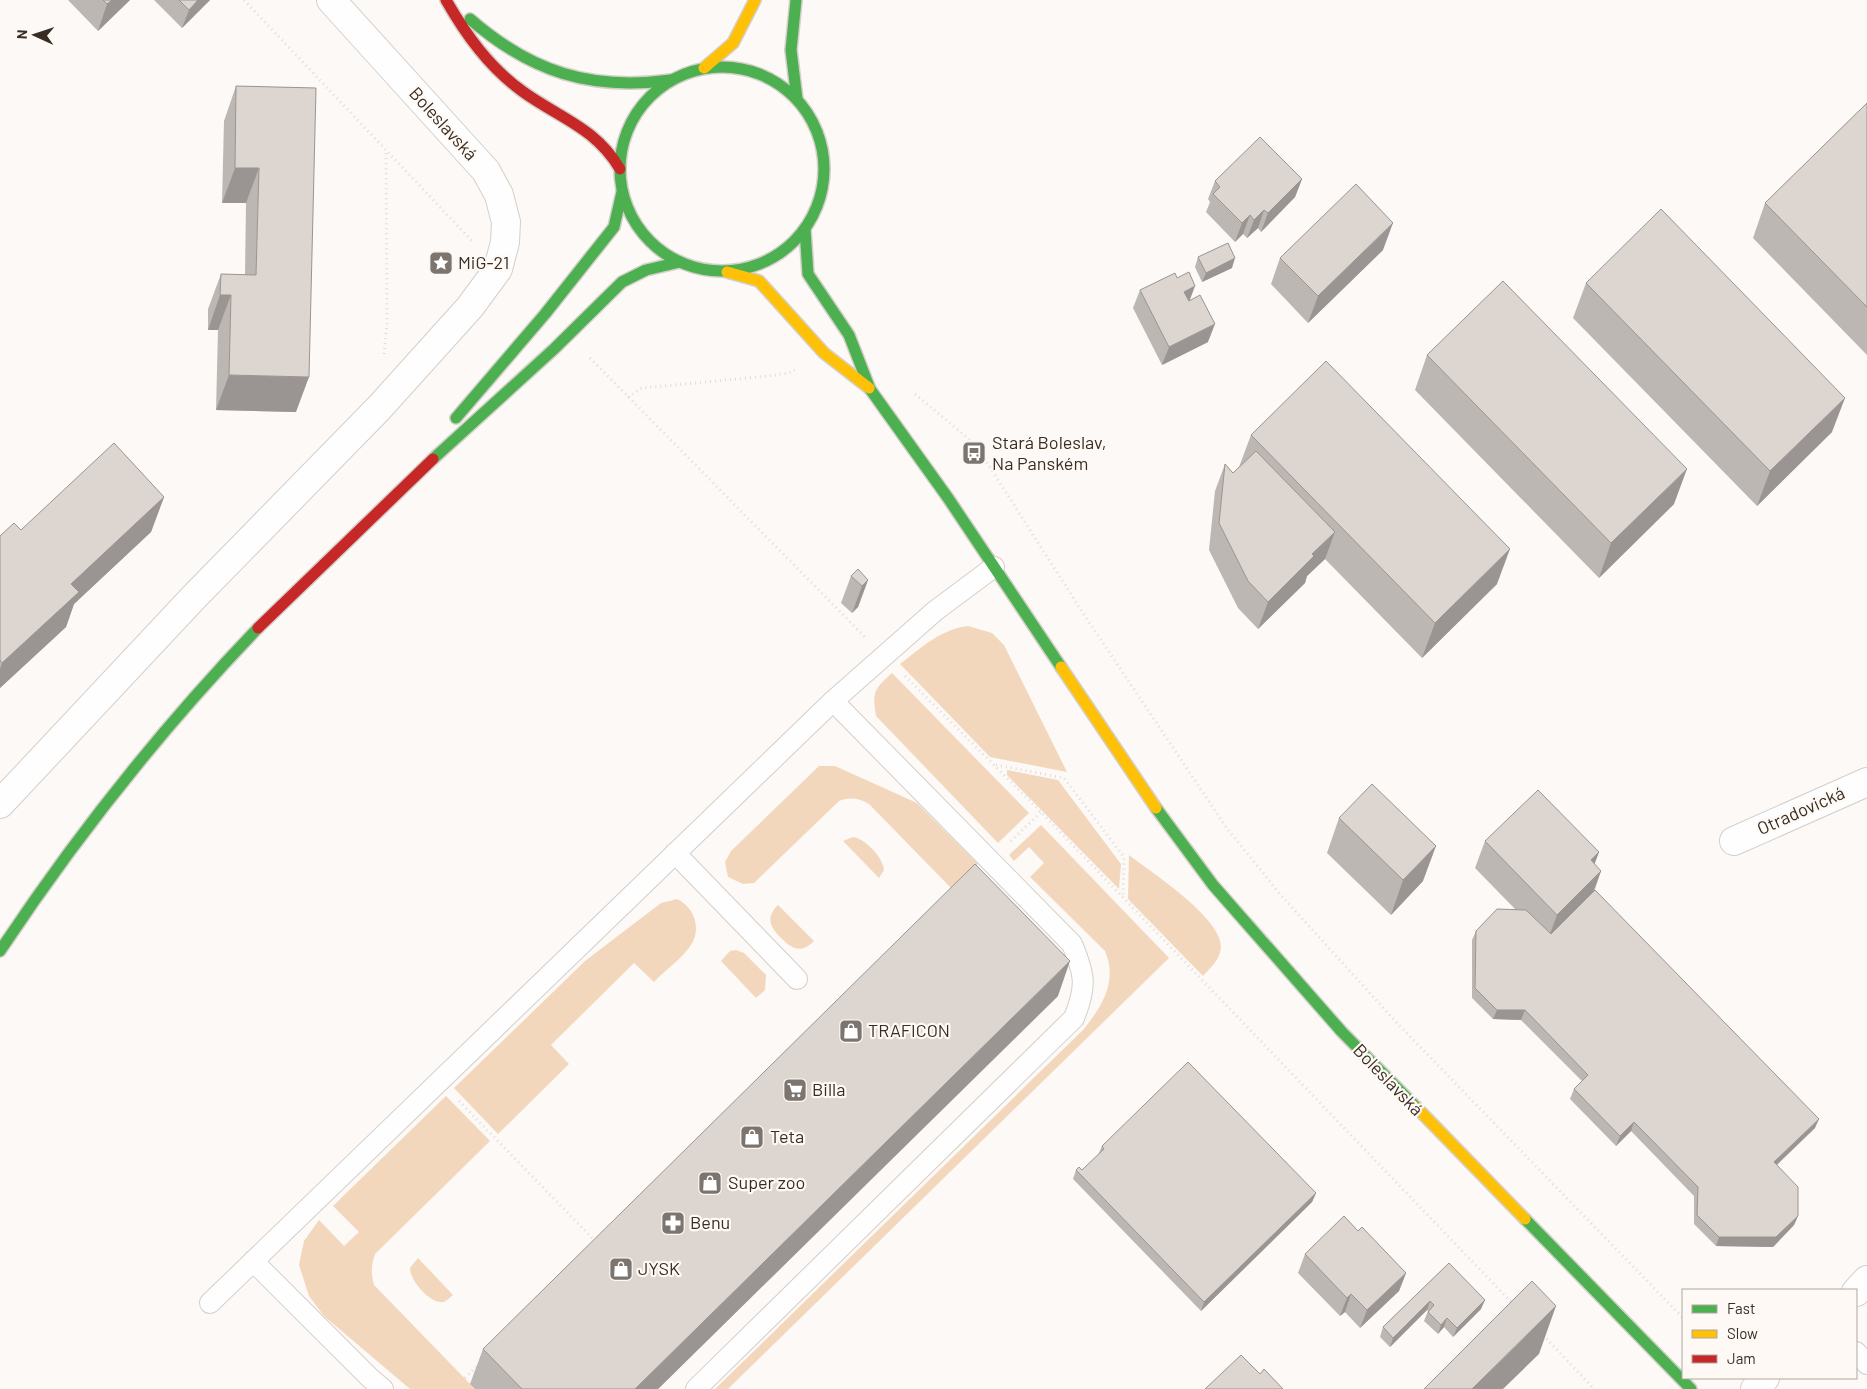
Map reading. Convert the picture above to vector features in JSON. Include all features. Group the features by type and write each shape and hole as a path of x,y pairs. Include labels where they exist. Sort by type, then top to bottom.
{"main road":[{"path":"446,0 468,37 485,58 534,99 591,132 608,150 620,169"},
{"path":"451,0 490,38 519,56 550,70 583,80 640,84 671,80 704,68 722,66 757,73 778,84 797,99 812,119 820,141 824,166 822,188 816,209 805,229 790,245 772,258 750,268 726,271 702,270 680,262 659,250 642,233 630,214 622,192 621,151 633,118 656,90 671,80"},
{"path":"704,68 733,43 755,0"},
{"path":"796,0 790,31 790,65 797,99"},
{"path":"451,424 545,314 614,227 622,192"},
{"path":"805,229 808,274 849,335 870,389"},
{"path":"0,951 75,841 150,747 274,613 382,504 568,336 627,278 643,270 680,262"},
{"path":"726,271 759,281 824,352 870,389"},
{"name":"Boleslavská","path":"870,389 994,567 1152,803 1214,885 1342,1032 1691,1389"},
{"path":"382,504 438,438"}],"street":[{"name":"Boleslavská","path":"331,0 486,171 499,195 506,222 505,242 498,269"},
{"path":"0,804 194,597 379,408 470,307 498,269"},
{"name":"Otradovická","path":"1734,841 1867,782"},
{"path":"1857,1291 1867,1280"},
{"path":"1755,1389 1765,1379"}],"lane":[{"path":"210,1303 833,700 883,655 994,567"},
{"path":"696,1389 1074,1018 1083,996 1082,969 1072,944 833,700"},
{"path":"675,853 797,979"},
{"path":"253,1261 369,1377 384,1389"},
{"path":"1857,1353 1867,1364"}],"path":[{"path":"244,0 498,269"},
{"path":"379,408 387,324 386,150"},
{"path":"568,336 1041,812 1518,1310"},
{"path":"994,764 1064,778 1124,857 1123,898"},
{"path":"991,861 1041,812"},
{"path":"1248,854 1279,893 1397,1023 1682,1317"},
{"path":"440,1081 600,1246"},
{"path":"1539,1331 1594,1389"},
{"path":"465,1378 486,1357"}],"shaded area":[{"path":"968,626 992,633 1004,645 1067,772 990,757 900,664 940,635"},
{"path":"892,673 1029,813 998,843 876,716 874,701 876,692 881,683"},
{"path":"819,766 835,766 917,803 978,864 952,889 869,804 858,799 847,799 839,801 754,883 743,884 728,877 725,862 731,851"},
{"path":"1007,770 1058,780 1121,864 1119,889 1007,775"},
{"path":"1041,825 1169,958 728,1389 715,1389 1084,1029 1097,1011 1109,983 1109,962 1105,951 1030,877 1044,863 1029,847 1014,861 1009,855"},
{"path":"853,837 868,845 881,860 884,870 879,878 843,841"},
{"path":"1129,855 1184,896 1210,923 1218,935 1221,947 1219,956 1203,976 1128,899"},
{"path":"677,899 688,907 696,925 696,932 691,945 654,982 634,963 551,1045 569,1064 498,1134 454,1088 585,961 661,903"},
{"path":"778,905 814,941 805,948 797,949 781,938 770,922 774,909"},
{"path":"736,950 744,953 766,975 765,990 756,998 721,961 730,951"},
{"path":"446,1096 490,1141 375,1254 372,1273 374,1285 475,1389 410,1389 324,1316 309,1296 299,1265 304,1241 319,1220 344,1246 359,1232 333,1206"},
{"path":"418,1258 453,1295 444,1302 435,1301 430,1298 416,1284 410,1268"}],"building":[{"path":"103,0 112,0 107,4"},
{"path":"179,0 198,0 189,10"},
{"path":"236,86 316,88 309,377 229,375 231,295 220,295 221,274 256,275 259,168 235,168"},
{"path":"1867,103 1867,307 1765,203"},
{"path":"1260,137 1302,179 1268,213 1264,210 1254,220 1250,215 1242,223 1213,194 1220,187 1215,181"},
{"path":"1356,184 1393,223 1318,296 1280,258"},
{"path":"1661,209 1845,398 1770,471 1586,283"},
{"path":"1228,243 1235,258 1206,273 1198,257"},
{"path":"1189,272 1195,286 1184,292 1189,301 1200,295 1215,324 1169,347 1140,290 1175,273 1177,278"},
{"path":"1503,281 1687,469 1611,543 1427,355"},
{"path":"1326,361 1510,549 1435,623 1251,435"},
{"path":"114,443 164,497 71,584 79,592 2,663 0,660 0,536 14,523 21,530"},
{"path":"1256,451 1335,532 1268,602 1248,581 1219,523 1225,464 1233,473"},
{"path":"858,569 868,580 862,586 851,576"},
{"path":"1372,784 1436,846 1403,880 1339,818"},
{"path":"1538,790 1599,852 1591,860 1601,871 1557,915 1485,841"},
{"path":"975,864 1070,961 635,1389 522,1389 483,1349"},
{"path":"1595,890 1819,1119 1774,1162 1798,1187 1798,1216 1776,1237 1719,1237 1697,1215 1698,1187 1634,1122 1620,1136 1574,1089 1588,1075 1525,1010 1497,1010 1475,988 1476,931 1497,909 1526,910 1551,934"},
{"path":"1188,1062 1316,1193 1204,1302 1076,1170 1079,1167 1082,1170 1104,1149 1102,1146"},
{"path":"1344,1216 1358,1231 1362,1227 1406,1273 1367,1310 1351,1294 1347,1298 1305,1254"},
{"path":"1449,1263 1485,1300 1457,1328 1447,1318 1441,1325 1428,1312 1434,1305 1430,1301 1393,1338 1383,1327"},
{"path":"1532,1281 1556,1306 1472,1389 1424,1389"},
{"path":"1241,1355 1260,1374 1264,1369 1283,1389 1205,1389"}],"traffic: fast":[{"path":"796,0 791,50 797,99"},
{"path":"470,19 516,52 563,74 588,80 614,83 671,80"},
{"path":"722,67 752,71 770,79 787,90 801,104 812,121 820,139 824,169 820,199 812,217 801,234 787,248 770,259 752,267 722,271 692,267 674,259 657,248 643,234 632,217 624,199 620,169 624,139 632,121 643,104 657,90 674,79 692,71 722,67"},
{"path":"456,418 545,314 614,227 622,192"},
{"path":"805,229 808,274 849,335 870,389 948,498 1061,667"},
{"path":"433,459 554,349 622,282 646,270 680,262"},
{"path":"0,951 90,824 188,704 258,628"},
{"path":"1156,808 1213,885 1342,1032 1417,1108"},
{"path":"1525,1219 1691,1389"}],"traffic: slow":[{"path":"704,68 733,43 755,0"},
{"path":"727,272 759,281 824,353 869,388"},
{"path":"1061,667 1156,808"},
{"path":"1417,1108 1525,1219"}],"traffic: jam":[{"path":"446,0 470,38 499,72 522,91 588,133 610,155 620,169"},
{"path":"258,628 433,459"}],"place":[{"name":"MiG-21","path":"441,263"},
{"name":"Stará Boleslav, Na Panském","path":"974,453"},
{"name":"TRAFICON","path":"851,1031"},
{"name":"Billa","path":"795,1090"},
{"name":"Teta","path":"752,1137"},
{"name":"Super zoo","path":"710,1183"},
{"name":"Benu","path":"673,1223"},
{"name":"JYSK","path":"621,1269"}]}
